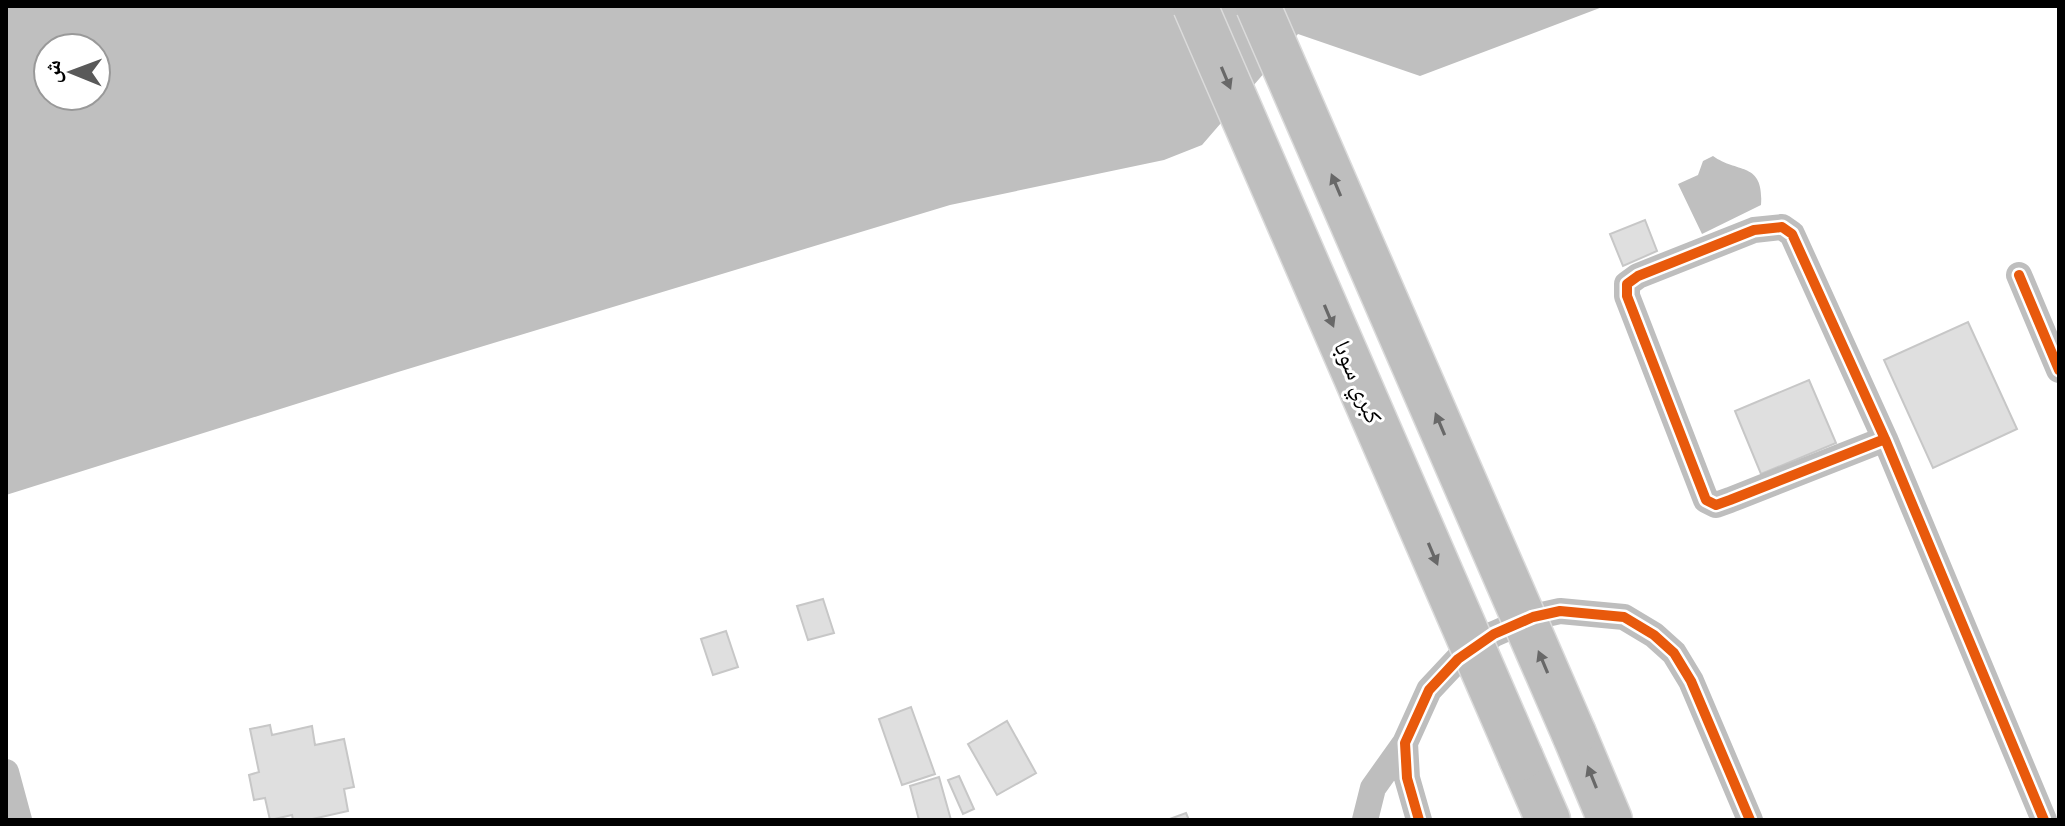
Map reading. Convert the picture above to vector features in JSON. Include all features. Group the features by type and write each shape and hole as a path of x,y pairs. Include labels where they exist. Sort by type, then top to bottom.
{"highway":[{"name":"كبري سوبا","path":"1195,6 1548,820"},
{"path":"1258,6 1610,820"}],"street":[{"path":"1885,439 1716,505 1706,500 1627,296 1627,284 1638,276 1754,230 1782,227 1792,234 1885,439 2044,820"},
{"path":"2019,275 2059,370"},
{"path":"1365,820 1373,788 1405,743 1429,690 1458,659 1494,634 1533,617 1560,611 1624,617 1654,635 1674,653 1691,681 1750,820"},
{"path":"1405,743 1407,778 1419,820"},
{"path":"6,772 19,820"}],"shaded area":[{"path":"6,6 1605,6 1420,76 1298,34 1202,145 1164,160 950,205 398,372 6,495"},
{"path":"1713,156 1754,175 1761,191 1761,205 1702,234 1678,184 1698,175 1703,161"}],"building":[{"path":"1645,220 1657,251 1623,266 1610,234"},
{"path":"1968,322 2017,429 1933,468 1884,360"},
{"path":"1809,380 1836,443 1761,474 1735,411"},
{"path":"823,599 834,633 808,640 797,606"},
{"path":"726,631 738,667 713,675 701,639"},
{"path":"911,707 935,774 902,785 879,719"},
{"path":"1007,721 1036,773 997,795 968,744"},
{"path":"270,725 272,735 312,726 315,745 344,739 354,787 344,789 348,811 308,820 293,820 292,815 270,820 265,798 254,800 249,775 259,772 250,729"},
{"path":"959,776 974,809 963,814 948,780"},
{"path":"939,777 951,820 919,820 910,786"},
{"path":"1186,813 1189,820 1167,820"}],"cycle path":[{"path":"1885,439 1716,505 1706,500 1627,296 1627,284 1638,276 1754,230 1782,227 1792,234 1885,439 2044,820"},
{"path":"2019,275 2059,370"},
{"path":"1419,820 1407,778 1405,743 1429,690 1458,659 1494,634 1533,617 1560,611 1624,617 1654,635 1674,653 1691,681 1750,820"}]}
